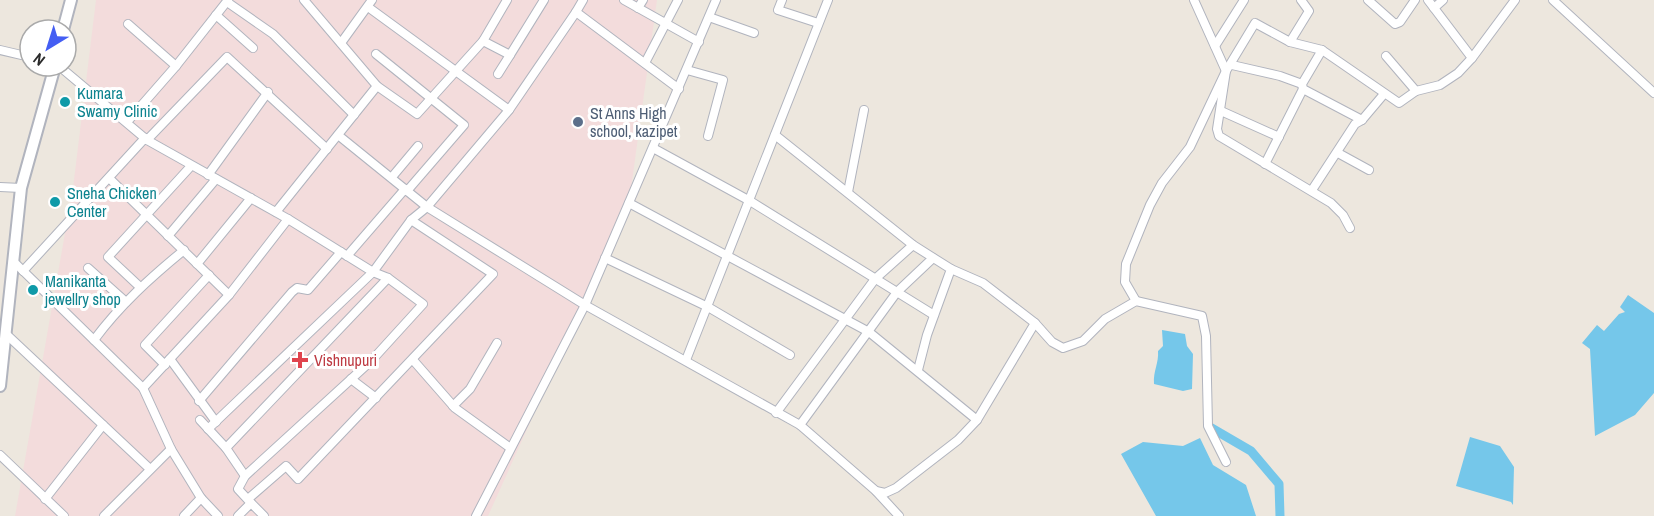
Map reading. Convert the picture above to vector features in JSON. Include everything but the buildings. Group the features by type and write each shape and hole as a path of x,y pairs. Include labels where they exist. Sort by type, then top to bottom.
{"street":[{"path":"66,18 70,0"},
{"path":"304,0 377,86 417,114 429,97 483,41 507,0"},
{"path":"498,74 544,0"},
{"path":"208,429 373,272 411,220 428,207 509,110 583,0"},
{"path":"624,0 699,42"},
{"path":"638,8 643,0"},
{"path":"645,63 678,0"},
{"path":"476,516 509,447 585,305 716,0"},
{"path":"782,0 778,10 818,23"},
{"path":"686,360 828,0"},
{"path":"1194,0 1215,45 1229,68 1216,129 1219,136 1312,190 1343,215 1350,228"},
{"path":"1215,45 1244,0"},
{"path":"1290,42 1309,11 1301,0"},
{"path":"1368,0 1395,24 1400,22 1415,0"},
{"path":"1428,0 1472,58"},
{"path":"1434,8 1443,0"},
{"path":"1136,302 1125,282 1126,264 1150,206 1162,183 1190,147 1229,68 1255,23 1290,42 1322,50 1398,103 1416,91 1440,85 1458,74 1515,0"},
{"path":"1553,0 1654,93"},
{"path":"128,122 227,1 273,34 354,115"},
{"path":"341,43 370,4 509,110"},
{"path":"576,12 679,89"},
{"path":"216,15 253,48"},
{"path":"709,17 754,33"},
{"path":"128,24 176,66"},
{"path":"483,41 510,55"},
{"path":"0,50 18,54"},
{"path":"1265,164 1322,50"},
{"path":"200,401 292,292 297,288 305,290 311,287 406,190 464,125 376,54"},
{"path":"1386,56 1416,91"},
{"path":"23,271 146,139 227,57 327,149"},
{"path":"1229,68 1280,75 1362,120"},
{"path":"687,70 723,80 708,136"},
{"path":"0,386 4,328 21,188 53,78"},
{"path":"72,78 146,139 190,166 288,219 373,272 388,278 423,304 351,379 245,476 238,489 264,516"},
{"path":"276,212 377,86"},
{"path":"208,175 268,93"},
{"path":"1312,190 1355,124 1362,120 1384,94"},
{"path":"848,192 864,110"},
{"path":"1221,111 1279,137"},
{"path":"338,135 428,207 585,305 800,425 876,491 899,516"},
{"path":"775,135 913,245 951,269 983,283 1035,323 1052,342 1063,348 1083,341 1105,319 1136,302 1202,316 1206,336 1208,426 1226,462"},
{"path":"392,177 418,146"},
{"path":"653,148 750,201 934,315"},
{"path":"1338,153 1369,170"},
{"path":"140,286 108,257 190,166"},
{"path":"109,178 229,295"},
{"path":"168,236 216,179"},
{"path":"0,187 21,188"},
{"path":"197,264 250,198"},
{"path":"629,203 868,332 918,370 977,420"},
{"path":"143,388 229,295 288,219"},
{"path":"238,516 249,501 286,466 298,479 493,274 411,220"},
{"path":"776,413 875,279 913,245"},
{"path":"94,340 140,286 184,250"},
{"path":"606,258 708,307 790,355"},
{"path":"800,425 897,292 933,258"},
{"path":"13,261 143,388 171,449 201,498 218,516"},
{"path":"88,268 126,302"},
{"path":"918,370 934,315 951,269"},
{"path":"209,275 145,345 168,362 216,422"},
{"path":"226,448 388,278"},
{"path":"876,491 885,493 896,488 958,440 977,420 1035,323"},
{"path":"4,328 150,469"},
{"path":"453,406 470,389 497,343"},
{"path":"413,360 453,406 509,447"},
{"path":"351,379 376,398"},
{"path":"200,420 226,448 245,476"},
{"path":"45,499 103,425"},
{"path":"104,516 171,449"},
{"path":"0,455 64,516"},
{"path":"184,516 201,498"}],"shaded area":[{"name":"Vishnupuri","path":"96,0 657,0 629,203 488,516 15,516 73,188"}],"water":[{"path":"1628,295 1654,313 1654,393 1635,415 1595,436 1590,349 1582,343 1597,325 1604,331 1619,314 1625,312 1620,307"},
{"path":"1162,330 1185,334 1187,346 1193,354 1192,389 1183,391 1154,384 1158,351 1163,346"},
{"path":"1470,437 1500,446 1514,467 1513,505 1511,502 1456,486"},
{"path":"1200,438 1213,465 1246,485 1256,516 1156,516 1121,454 1143,442 1183,446"}],"waterway":[{"path":"1208,426 1251,451 1279,484 1280,516"}],"place":[{"name":"Kumara Swamy Clinic","path":"65,102"},
{"name":"St Anns High school, kazipet","path":"578,122"},
{"name":"Sneha Chicken Center","path":"55,202"},
{"name":"Manikanta jewellry shop","path":"33,290"},
{"name":"Vishnupuri","path":"300,360"}]}
